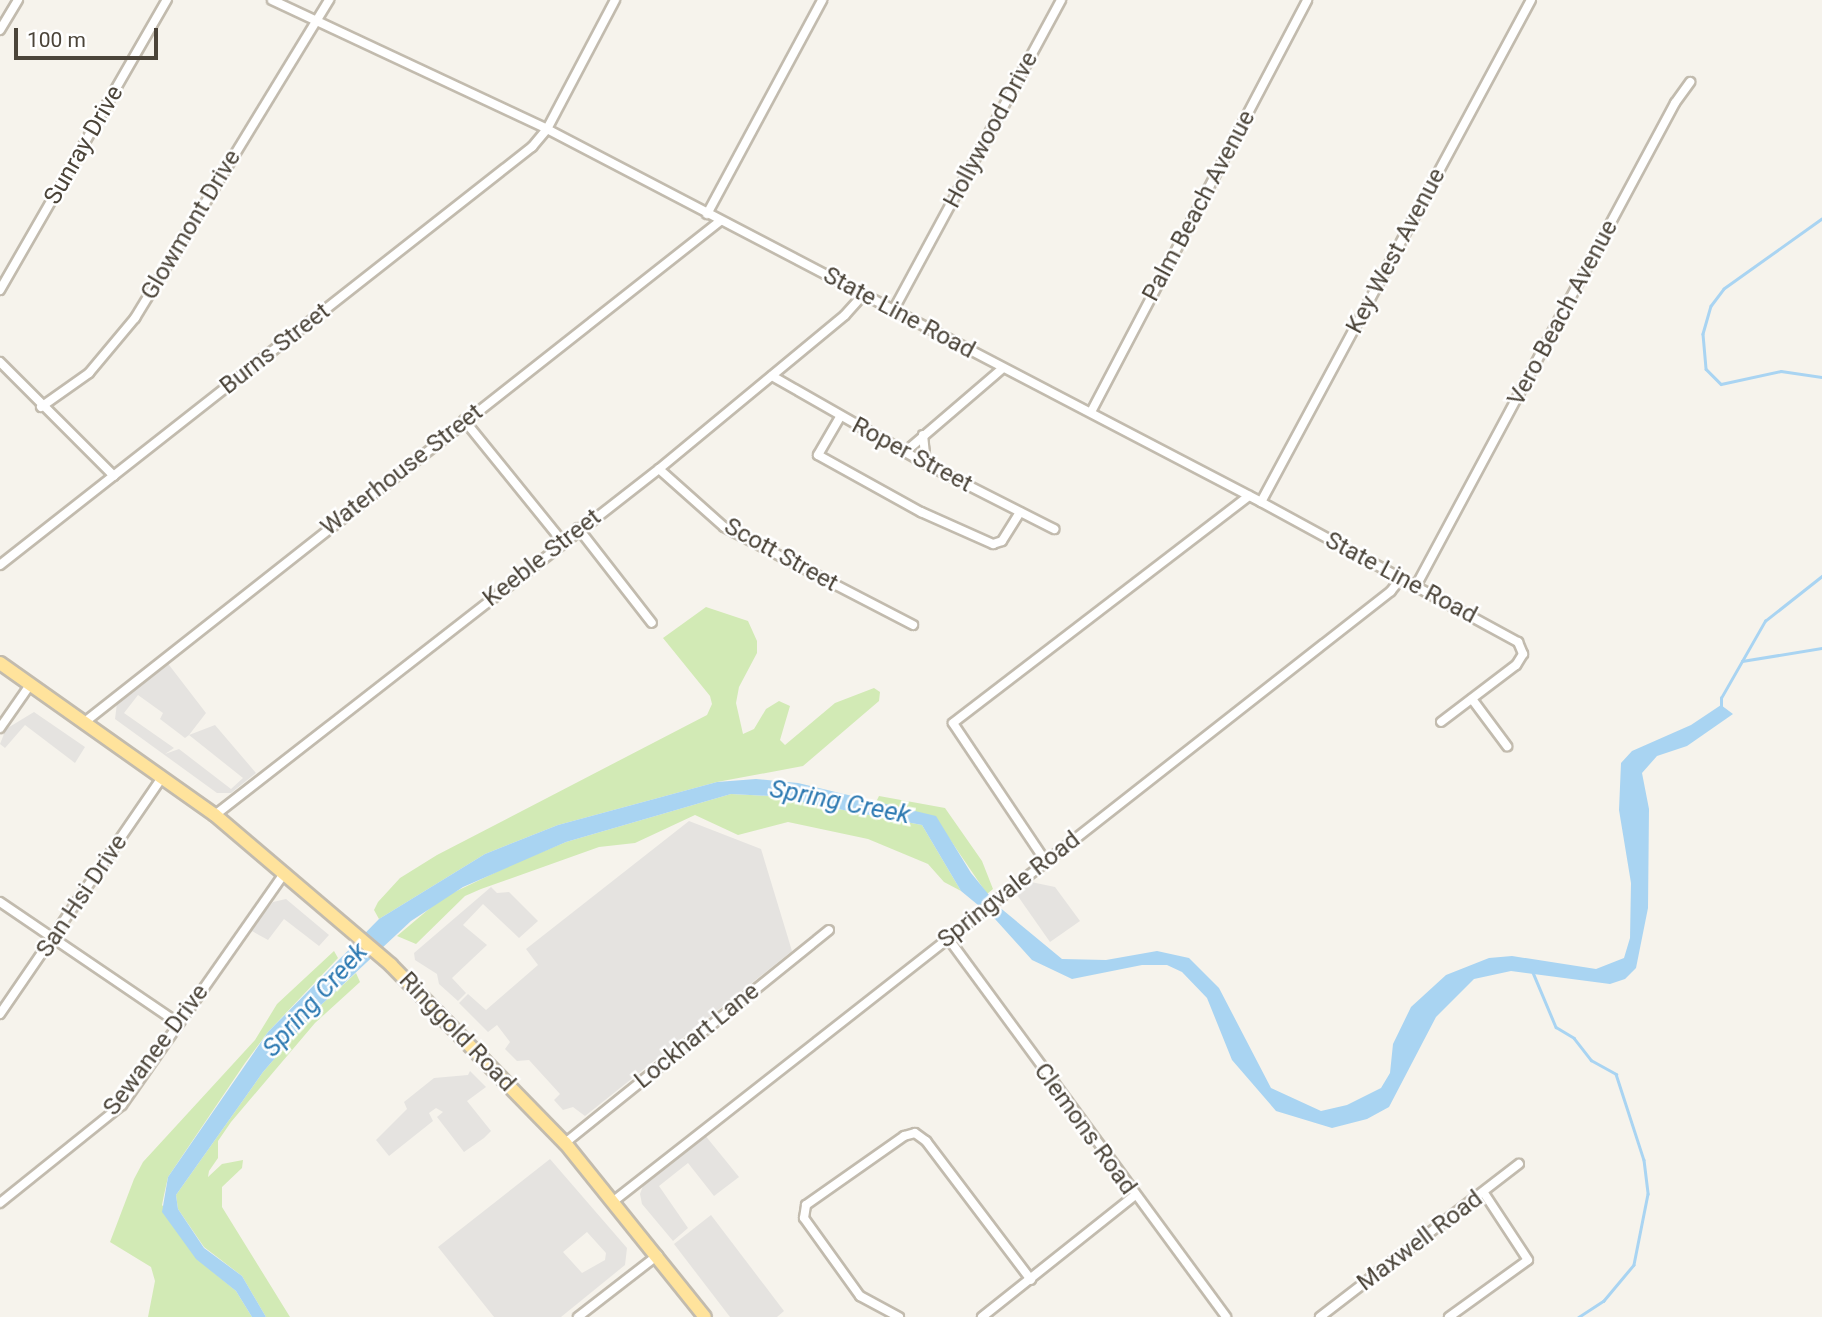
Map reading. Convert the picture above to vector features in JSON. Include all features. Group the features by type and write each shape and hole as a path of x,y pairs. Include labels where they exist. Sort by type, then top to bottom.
{"main road":[{"name":"Ringgold Road","path":"0,663 86,721 215,815 391,965 565,1143 615,1200 705,1317"}],"street":[{"path":"0,30 18,0"},
{"name":"Sunray Drive","path":"0,290 167,0"},
{"name":"State Line Road","path":"272,0 547,128 720,221 1250,496 1518,642 1523,654 1516,664 1472,699"},
{"name":"Glowmont Drive","path":"41,407 89,373 135,318 329,0"},
{"name":"Burns Street","path":"0,565 532,147 547,128 615,0"},
{"path":"707,214 822,0"},
{"name":"Hollywood Drive","path":"894,309 1061,0"},
{"name":"Palm Beach Avenue","path":"1091,412 1307,0"},
{"name":"Key West Avenue","path":"1261,502 1531,0"},
{"name":"Vero Beach Avenue","path":"1416,586 1675,103 1690,82"},
{"name":"Waterhouse Street","path":"86,721 464,420 720,221"},
{"name":"Keeble Street","path":"215,815 578,528 659,469 772,376 864,295"},
{"path":"0,362 41,407 114,476"},
{"path":"905,452 1003,368"},
{"name":"Roper Street","path":"772,376 926,464 1054,529"},
{"path":"840,417 818,455 921,512 993,544 1002,541 1020,512"},
{"path":"464,420 562,541"},
{"path":"923,435 926,464"},
{"name":"Scott Street","path":"659,469 724,527 913,625"},
{"path":"1046,862 953,723 1250,496"},
{"path":"578,528 652,623"},
{"name":"Springvale Road","path":"615,1200 1391,591 1401,579"},
{"path":"0,728 30,685"},
{"path":"1441,722 1472,699 1507,746"},
{"name":"San Hsi Drive","path":"0,1014 162,777"},
{"name":"Sewanee Drive","path":"0,1203 122,1105 285,872"},
{"path":"0,902 178,1023"},
{"name":"Lockhart Lane","path":"565,1143 829,930"},
{"name":"Clemons Road","path":"948,938 1134,1196 1226,1317"},
{"path":"899,1317 860,1296 804,1218 806,1205 904,1136 915,1133 926,1141 1031,1280"},
{"name":"Maxwell Road","path":"1320,1317 1485,1193 1519,1164"},
{"path":"1448,1317 1528,1260 1485,1193"},
{"path":"982,1317 1134,1196"},
{"path":"578,1317 658,1255"}],"green space":[{"path":"706,607 748,621 757,641 757,653 739,687 736,703 743,734 754,729 766,709 779,701 790,706 780,740 785,745 835,703 874,688 880,692 879,701 803,766 717,782 558,825 485,854 379,919 374,910 378,902 400,878 437,855 707,715 712,704 710,696 663,638"},
{"path":"731,794 770,796 922,825 961,891 944,882 928,864 868,839 788,822 738,835 695,815 635,843 599,847 465,896 416,944 397,936 442,898 513,864 566,842"},
{"path":"879,796 945,808 982,861 993,889 987,894 949,838 877,800"},
{"path":"334,951 338,958 268,1032 168,1177 162,1205 212,1271 236,1291 252,1317 148,1317 155,1281 151,1267 110,1242 134,1179 143,1162 255,1040 277,1004"},
{"path":"356,973 360,982 315,1023 231,1122 218,1141 218,1158 209,1171 208,1177 222,1164 243,1160 242,1168 222,1187 222,1207 290,1317 266,1317 242,1276 204,1247 178,1209 176,1195 263,1072 322,1004"}],"shaded area":[{"path":"166,661 206,713 189,735 215,725 256,773 231,793 217,793 115,719 117,703","holes":["138,695 163,713 160,719 185,738 189,735 243,778 231,789 179,749 165,754 174,748 124,713"]},
{"path":"34,712 85,747 75,763 25,725 5,748 0,744 6,729"},
{"path":"689,821 761,849 792,951 585,1116 573,1107 563,1110 554,1100 560,1094 529,1060 517,1061 505,1049 510,1042 497,1025 488,1032 459,1003 468,994 486,1010 538,965 526,949"},
{"path":"1031,882 1055,887 1080,921 1050,942 1015,892"},
{"path":"491,887 497,893 509,892 538,921 519,938 483,904 463,925 487,945 452,978 466,993 458,1001 439,984 437,974 415,960 414,953"},
{"path":"286,899 329,935 319,946 284,919 268,940 250,930 273,902"},
{"path":"470,1071 486,1087 467,1101 491,1131 464,1152 437,1117 443,1112 436,1108 429,1113 433,1121 389,1156 376,1140 407,1109 404,1102 434,1078 468,1075"},
{"path":"704,1134 739,1177 714,1196 688,1163 659,1186 688,1228 673,1241 642,1204 640,1194 644,1183"},
{"path":"550,1159 627,1248 625,1265 561,1317 494,1317 438,1247","holes":["587,1232 606,1253 605,1260 582,1273 563,1252"]},
{"path":"711,1215 784,1311 777,1317 730,1317 674,1244"}],"water":[{"path":"1721,705 1733,714 1687,746 1657,756 1642,773 1649,809 1648,908 1636,968 1625,979 1610,984 1511,971 1474,979 1436,1017 1389,1107 1367,1119 1332,1128 1276,1111 1232,1060 1207,998 1182,972 1167,965 1142,965 1072,979 1032,960 995,919 961,891 922,825 770,796 731,794 566,842 463,887 411,921 322,1004 263,1072 176,1195 178,1209 204,1248 242,1276 266,1317 252,1317 236,1291 196,1259 162,1212 168,1177 268,1032 379,919 485,854 558,825 717,782 756,779 798,783 936,816 971,873 998,906 1062,959 1106,960 1157,951 1189,958 1219,988 1271,1088 1321,1111 1347,1105 1381,1088 1390,1073 1393,1044 1411,1007 1446,975 1489,958 1512,956 1596,969 1624,958 1630,938 1631,883 1619,810 1621,763 1632,751 1691,725"}],"waterway":[{"name":"Spring Creek","path":"1822,219 1724,289 1711,306 1703,334 1706,369 1721,384 1781,371 1822,377"},
{"name":"Spring Creek","path":"1721,707 1721,698 1765,621 1822,576"},
{"path":"1742,661 1822,648"},
{"path":"1532,970 1556,1027 1574,1038 1591,1060 1616,1074 1644,1160 1648,1194 1634,1265 1604,1301 1579,1317"}]}
